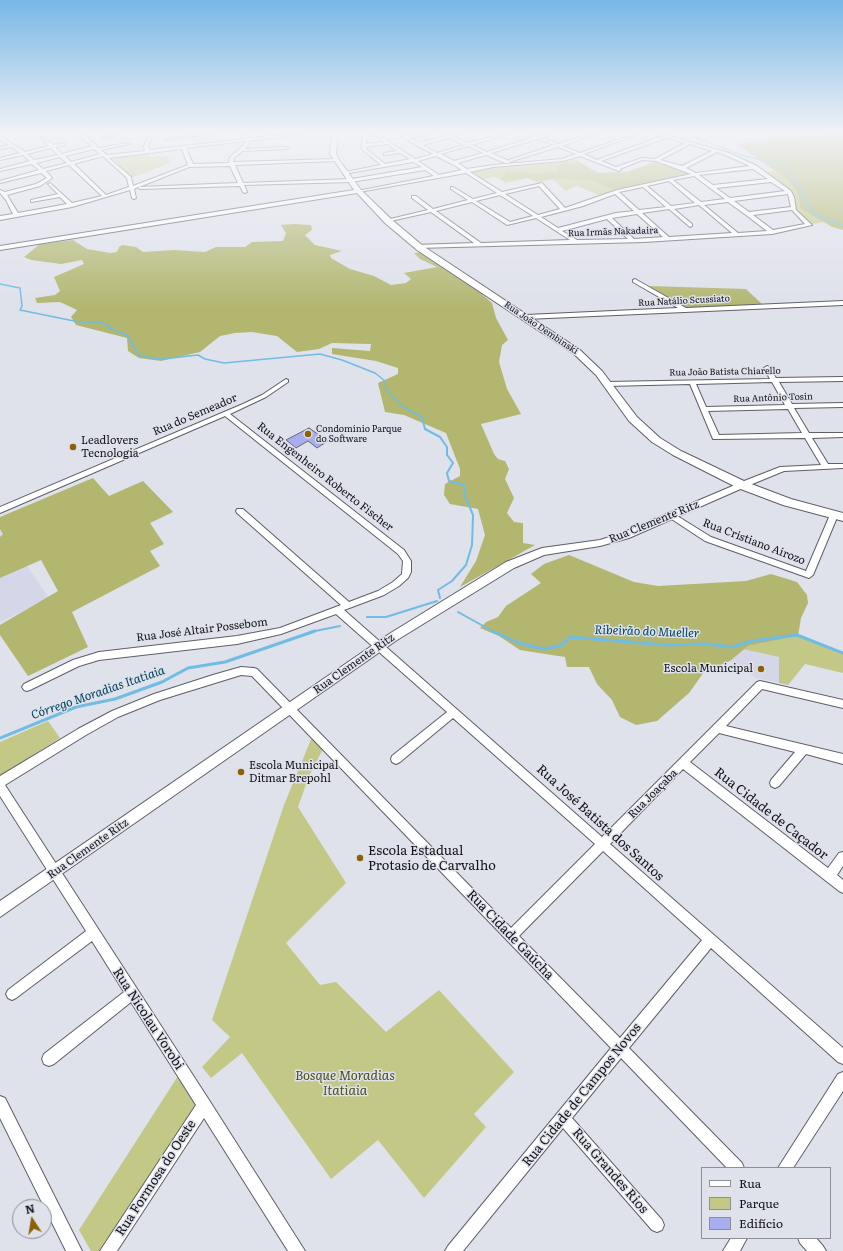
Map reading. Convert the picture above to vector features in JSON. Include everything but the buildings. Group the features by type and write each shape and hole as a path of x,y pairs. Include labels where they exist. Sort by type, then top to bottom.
{"main road":[{"path":"0,248 357,191"},
{"name":"Rua João Dembinski","path":"359,191 388,221 417,246 577,352 593,366 633,419 656,440 677,453 742,485 787,502 838,516"}],"street":[{"path":"58,191 72,206"},
{"path":"100,191 106,197"},
{"path":"0,218 72,206 122,191"},
{"path":"133,191 134,198"},
{"path":"458,191 509,224 586,204 616,192 667,238"},
{"path":"388,221 507,191"},
{"path":"547,191 564,210"},
{"path":"650,191 690,225"},
{"path":"684,191 737,234"},
{"path":"718,191 772,232"},
{"path":"558,230 608,217 638,212 789,192 792,198 793,208 748,214"},
{"path":"2,193 17,216"},
{"path":"500,193 576,242"},
{"path":"33,201 61,195"},
{"path":"414,198 479,244"},
{"name":"Rua Irmãs Nakadaira","path":"417,246 632,240 772,232 809,225 793,208"},
{"path":"608,217 632,240"},
{"path":"635,282 685,310"},
{"name":"Rua Natálio Scussiato","path":"526,317 843,303"},
{"path":"766,368 825,466"},
{"name":"Rua João Batista Chiarello","path":"608,384 843,379"},
{"name":"Rua do Semeador","path":"0,510 226,414 264,396 286,381"},
{"path":"692,382 716,437 843,435"},
{"name":"Rua Antônio Tosin","path":"704,409 843,405"},
{"name":"Rua Engenheiro Roberto Fischer","path":"226,414 401,552 407,561"},
{"path":"742,485 783,469 843,466"},
{"name":"Rua Clemente Ritz","path":"0,910 379,646 524,558 551,550 612,540 742,485"},
{"name":"Rua José Batista dos Santos","path":"240,511 343,608 379,646 843,1056"},
{"name":"Rua Cristiano Airozo","path":"671,516 708,539 809,575 838,516"},
{"name":"Rua José Altair Possebom","path":"27,687 76,663 99,656 267,635 381,593 402,580 407,572 407,561"},
{"name":"Rua Cidade Gaúcha","path":"0,782 82,732 115,714 188,687 248,670 256,674 736,1167"},
{"name":"Rua Joaçaba","path":"512,936 760,685 843,704"},
{"path":"396,759 454,712"},
{"path":"717,728 843,759"},
{"path":"775,783 804,750"},
{"name":"Rua Cidade de Caçador","path":"683,763 843,887"},
{"name":"Rua Nicolau Vorobi","path":"0,788 297,1251"},
{"path":"829,876 843,857"},
{"path":"12,994 93,933"},
{"name":"Rua Cidade de Campos Novos","path":"453,1251 710,939"},
{"path":"49,1059 132,993"},
{"path":"786,1167 843,1079"},
{"path":"0,1103 74,1251"},
{"name":"Rua Formosa do Oeste","path":"108,1251 204,1105"},
{"name":"Rua Grandes Rios","path":"563,1118 657,1225"},
{"path":"731,1251 739,1239"},
{"path":"806,1239 818,1251"}],"shaded area":[{"path":"0,527 49,598 0,622"},
{"name":"Escola Municipal","path":"743,649 780,657 779,683 756,678 730,661"}],"green space":[{"path":"590,191 613,191 601,196"},
{"path":"797,191 798,193 800,208 825,222 811,224 798,213 792,192"},
{"path":"797,191 843,191 843,230 832,227 800,208"},
{"path":"281,225 311,225 312,230 305,235 315,245 342,251 330,255 331,258 350,269 374,276 391,285 406,283 411,279 404,273 437,267 420,259 414,253 422,252 470,284 492,303 496,318 508,340 502,345 499,362 507,389 521,414 481,424 494,454 498,459 505,461 509,469 505,479 514,498 507,513 514,522 523,523 523,543 535,545 460,587 476,561 485,535 478,509 450,504 444,495 445,484 460,476 460,469 446,433 404,415 385,412 378,383 398,374 398,368 376,361 332,354 332,348 370,351 371,344 332,343 319,349 297,352 277,336 252,332 235,333 220,336 200,352 161,361 139,358 128,351 127,338 76,325 71,317 77,310 60,302 37,303 35,298 55,295 60,291 54,277 84,264 82,260 61,264 31,260 24,257 40,244 73,240 87,249 110,253 117,252 119,247 122,245 136,247 143,252 174,250 205,252 216,247 245,247 252,242 283,241 286,233"},
{"path":"649,286 746,289 763,305 686,308"},
{"path":"93,478 109,496 143,481 173,512 150,523 164,544 150,551 160,566 72,612 88,647 28,676 0,635 0,625 58,591 41,560 0,578 0,537 3,534 0,529 0,517"},
{"path":"569,555 634,582 658,586 746,581 771,574 797,582 807,595 808,603 801,618 798,636 748,646 730,661 704,672 689,693 657,721 636,725 620,717 612,700 597,684 589,667 567,667 565,657 520,650 499,636 480,628 486,622 498,617 506,606 541,583 531,574 544,564"},
{"path":"798,636 843,652 843,673 805,664 788,685 779,683 779,657 743,649 748,646"},
{"path":"48,721 60,738 0,776 0,742"},
{"name":"Bosque Moradias Itatiaia","path":"312,737 324,747 309,776 298,807 346,883 286,943 320,985 336,982 386,1032 439,990 514,1072 474,1114 486,1127 424,1198 378,1140 331,1179 242,1053 211,1078 202,1067 230,1037 212,1020 284,805"},
{"path":"178,1076 195,1105 100,1251 91,1251 79,1230"}],"waterway":[{"path":"802,191 812,212 828,221 843,225"},
{"name":"Ribeirão do Mueller","path":"0,284 20,288 22,306 20,310 79,322 98,322 108,325 109,328 127,335 139,355 150,358 163,359 198,355 205,359 224,363 320,354 342,360 375,373 385,381 386,390 405,408 422,417 423,422"},
{"name":"Ribeirão do Mueller","path":"423,421 425,429 440,437 447,447 447,455 453,463 447,473 449,481 464,485 465,496 473,515 472,545 466,565 452,581 438,590 440,598"},
{"name":"Córrego Moradias Itatiaia","path":"367,617 386,617 437,601"},
{"name":"Ribeirão do Mueller","path":"458,612 493,631"},
{"name":"Córrego Moradias Itatiaia","path":"315,631 340,626"},
{"name":"Córrego Moradias Itatiaia","path":"0,738 76,707 115,699 162,682 188,668 225,662 315,631"},
{"name":"Córrego Moradias Itatiaia","path":"310,632 315,631"},
{"name":"Ribeirão do Mueller","path":"493,631 519,643 544,649 562,645 570,637 666,645 708,644 732,647 752,641 797,635 843,653"}],"place":[{"name":"Condomínio Parque do Software","path":"308,434"},
{"name":"Leadlovers Tecnologia","path":"73,447"},
{"name":"Escola Municipal","path":"761,669"},
{"name":"Escola Municipal Ditmar Brepohl","path":"241,772"},
{"name":"Escola Estadual Protasio de Carvalho","path":"360,858"}]}
